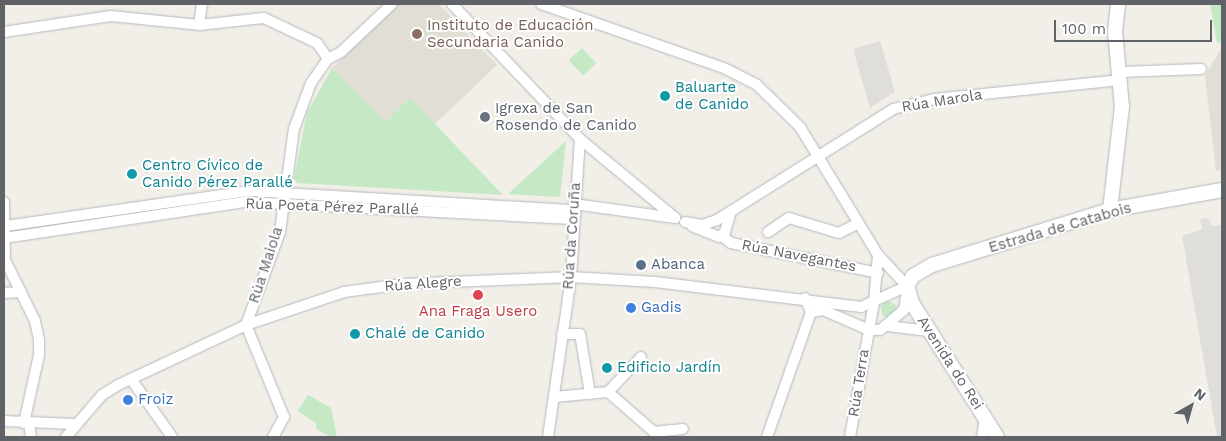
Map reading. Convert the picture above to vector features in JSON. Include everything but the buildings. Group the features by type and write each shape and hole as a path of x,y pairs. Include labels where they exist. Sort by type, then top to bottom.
{"main road":[{"path":"1110,210 1122,106 1121,76 1115,32 1118,4"},
{"name":"Estrada de Catabois","path":"907,286 917,273 932,265 1110,210 1222,190"},
{"name":"Avenida do Rei","path":"907,286 912,303 997,437"}],"street":[{"path":"199,25 202,4"},
{"name":"Rúa Maiola","path":"246,325 280,232 294,129 311,83 328,59 341,52 392,4"},
{"path":"452,4 580,139 674,218"},
{"path":"541,4 738,74 779,103 800,127 878,255 907,286"},
{"path":"4,32 111,16 199,25 264,18 318,43 328,59"},
{"name":"Rúa Marola","path":"712,226 731,211 893,109 934,99 1201,68"},
{"name":"Rúa da Coruña","path":"548,437 571,277 573,211 580,139"},
{"name":"Rúa Poeta Pérez Parallé","path":"6,226 250,191 284,197 573,211"},
{"name":"Rúa Poeta Pérez Parallé","path":"4,238 284,197"},
{"path":"4,202 6,260 35,321 39,340 39,356 26,423 31,437"},
{"path":"573,211 674,218 685,222 712,226 724,231"},
{"path":"724,231 731,211"},
{"path":"768,232 790,218 839,233 859,223"},
{"path":"712,226 724,231"},
{"name":"Rúa Navegantes","path":"724,231 731,243 878,273"},
{"name":"Rúa Terra","path":"850,437 874,302 878,273 878,255"},
{"name":"Rúa Alegre","path":"66,437 74,424 102,395 131,379 246,325 344,292 383,286 571,277 805,298 861,306 874,302"},
{"path":"874,302 890,291 907,286"},
{"path":"811,312 823,310 868,330 880,330 888,326 904,310 907,286"},
{"path":"4,293 21,292"},
{"path":"767,437 811,312 805,298"},
{"path":"246,325 284,417 273,437"},
{"path":"888,326 929,331"},
{"path":"562,334 580,334 590,394"},
{"path":"554,397 608,392 641,357"},
{"path":"131,379 172,437"},
{"path":"608,392 654,435 683,429"},
{"path":"982,437 985,417"},
{"path":"4,421 74,424"}],"shaded area":[{"name":"Instituto de Educación Secundaria Canido","path":"397,4 439,4 497,65 435,124 410,98 385,122 332,68"},
{"path":"880,41 895,92 870,108 853,49"},
{"path":"1222,47 1222,170 1216,171 1205,76"},
{"path":"1208,218 1212,226 1222,225 1222,437 1217,437 1182,236 1202,229 1200,219"}],"green space":[{"path":"1210,4 1222,4 1222,42 1217,43"},
{"path":"582,48 596,63 583,76 569,60"},
{"path":"332,68 385,122 410,98 503,195 297,183 294,178 307,113"},
{"path":"566,141 560,197 508,194"},
{"path":"889,302 897,310 889,318 881,310"},
{"path":"308,395 331,408 337,437 330,437 315,428 317,424 298,411"}],"place":[{"name":"Instituto de Educación Secundaria Canido","path":"417,34"},
{"name":"Baluarte de Canido","path":"665,96"},
{"name":"Igrexa de San Rosendo de Canido","path":"485,117"},
{"name":"Centro Cívico de Canido Pérez Parallé","path":"132,174"},
{"name":"Abanca","path":"641,265"},
{"name":"Ana Fraga Usero","path":"478,295"},
{"name":"Gadis","path":"631,308"},
{"name":"Chalé de Canido","path":"355,334"},
{"name":"Edificio Jardín","path":"607,368"},
{"name":"Froiz","path":"128,400"}]}
